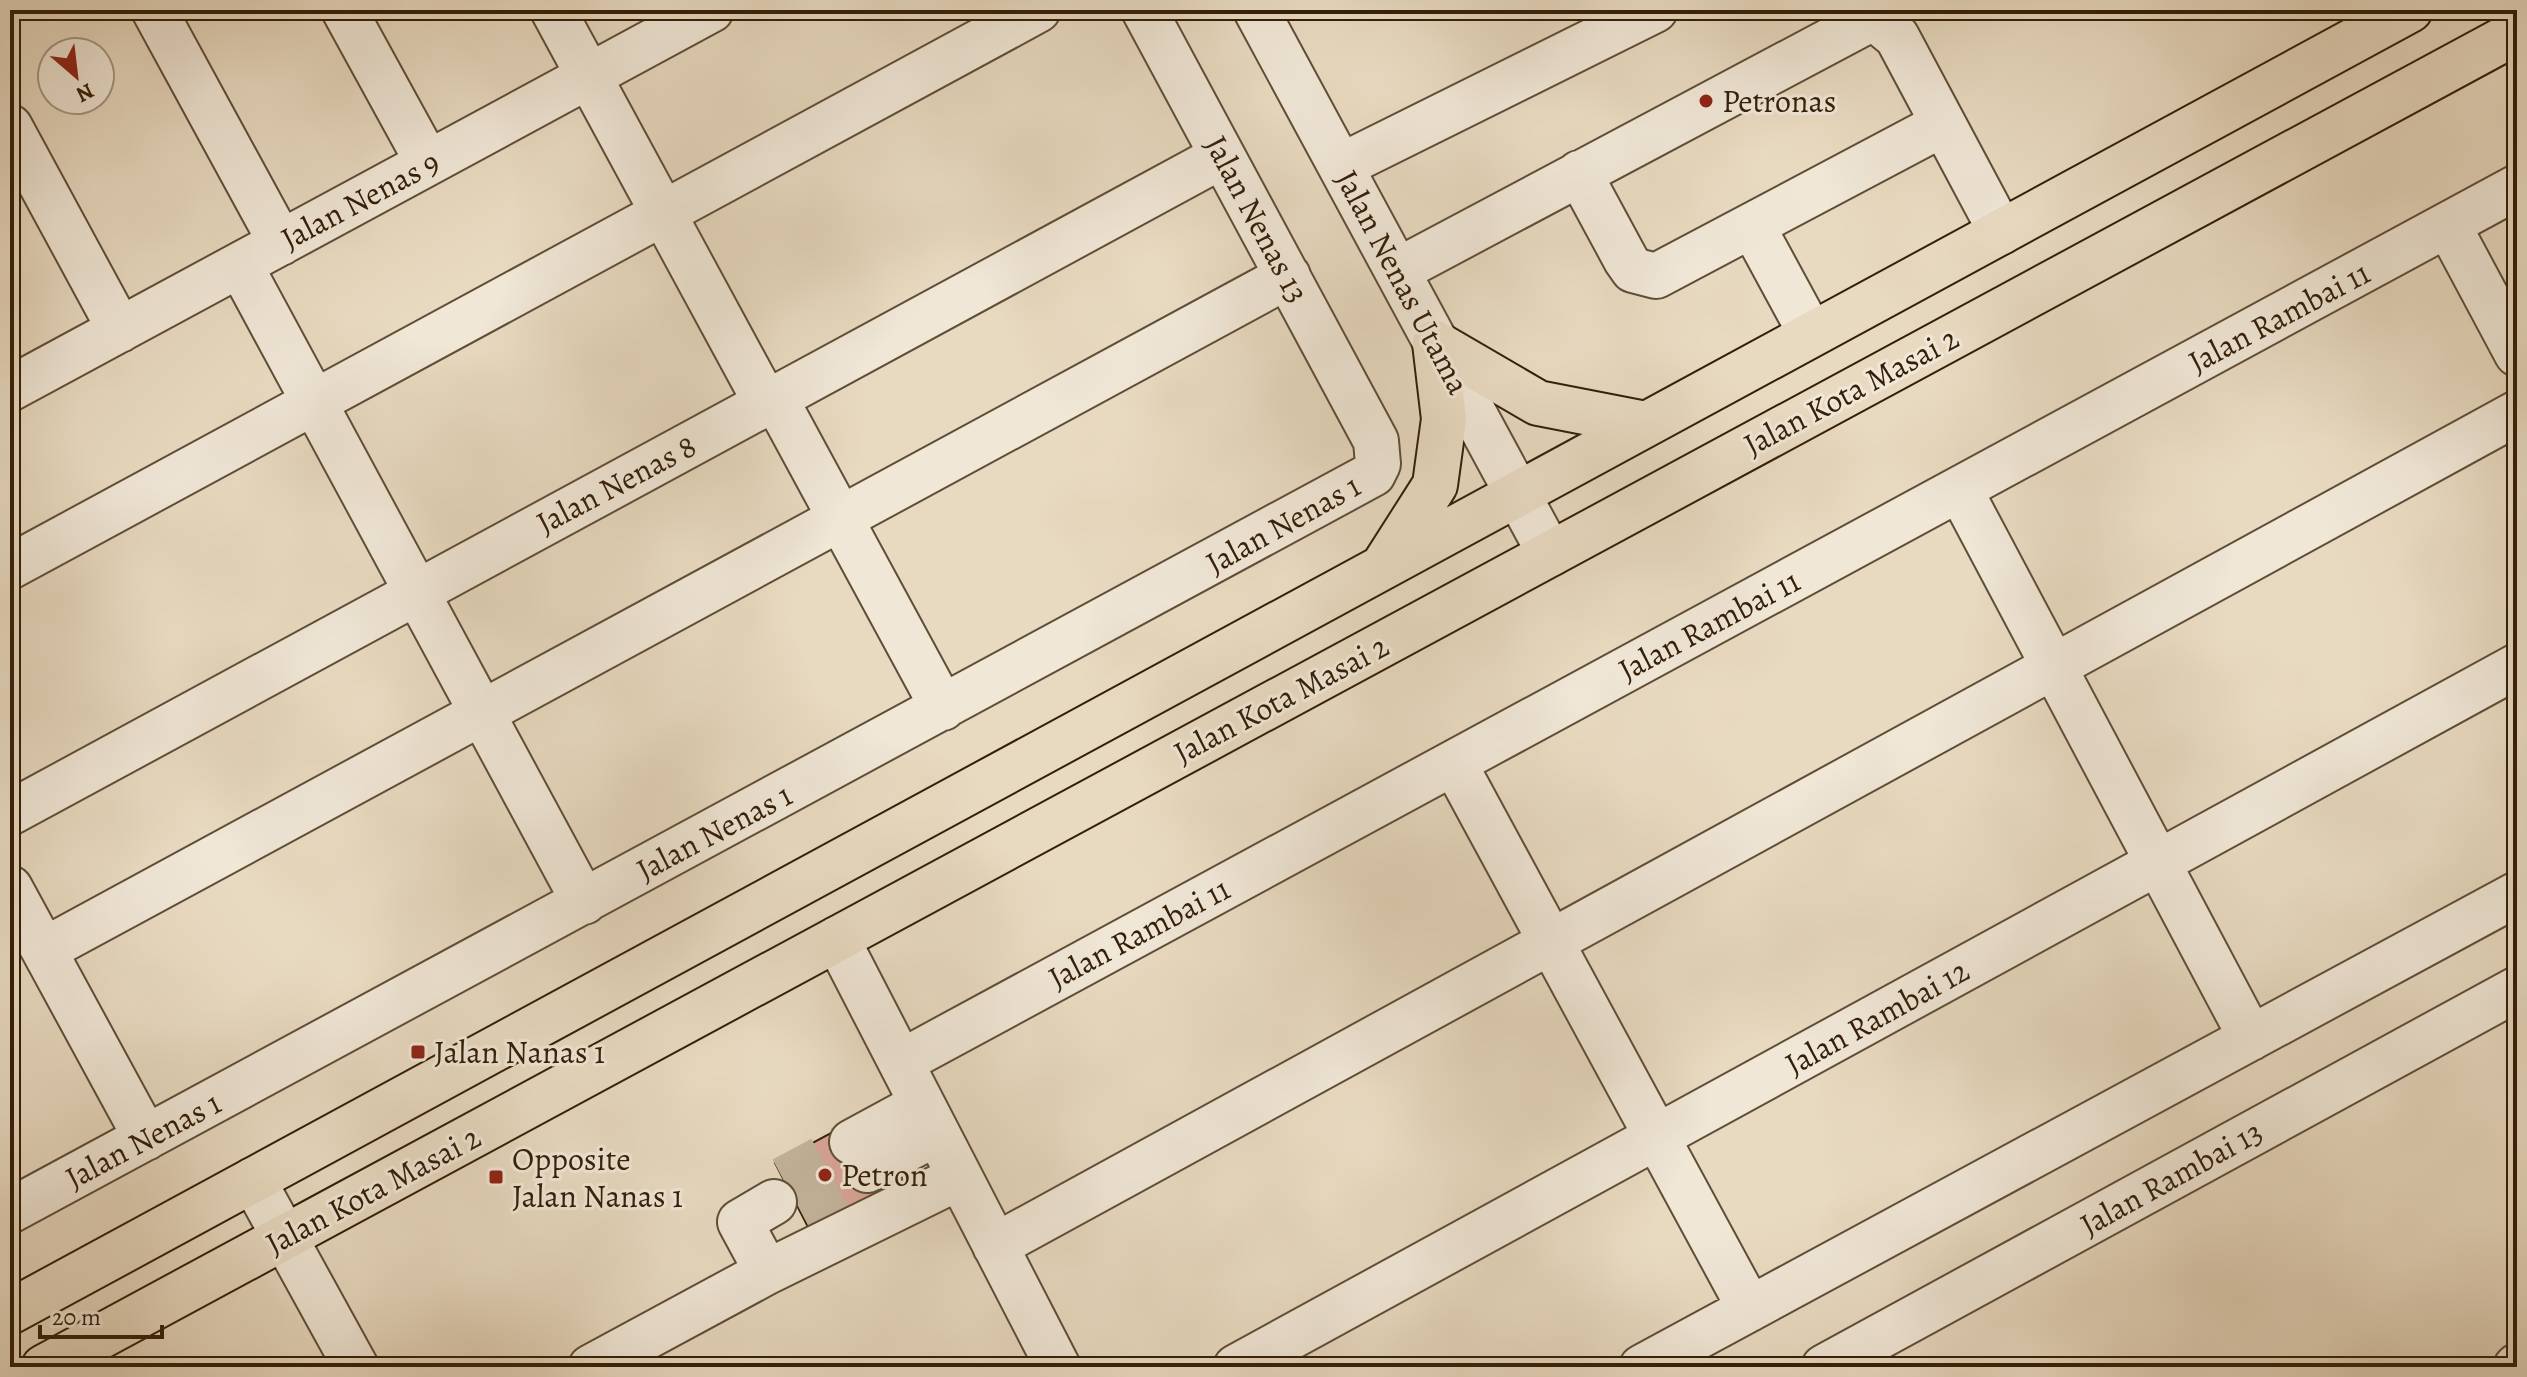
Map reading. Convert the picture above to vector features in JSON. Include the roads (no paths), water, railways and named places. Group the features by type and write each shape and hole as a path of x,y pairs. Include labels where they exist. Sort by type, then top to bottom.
{"main road":[{"name":"Jalan Kota Masai 2","path":"10,1312 2410,10"},
{"name":"Jalan Kota Masai 2","path":"44,1367 2517,32"},
{"path":"1435,343 1538,403 1646,424"},
{"path":"1382,568 1435,485 1444,419 1435,343"}],"street":[{"path":"154,10 281,243"},
{"path":"344,10 428,163"},
{"path":"553,10 663,213 840,519 943,708"},
{"name":"Jalan Nenas 9","path":"10,389 711,10"},
{"path":"10,567 1038,10"},
{"name":"Jalan Nenas 13","path":"1144,10 1370,429"},
{"name":"Jalan Nenas Utama","path":"1256,10 1550,554"},
{"path":"1341,166 1655,10"},
{"path":"1397,271 1856,24 1885,19 2001,232"},
{"path":"1579,173 1626,260 1643,275 1667,272 1943,124"},
{"path":"10,127 120,330"},
{"name":"Jalan Nenas 8","path":"10,813 1222,156"},
{"name":"Jalan Rambai 11","path":"901,1062 2517,187"},
{"path":"2448,225 2517,354"},
{"path":"1753,227 1811,334"},
{"path":"240,265 584,902"},
{"path":"44,950 1288,276"},
{"path":"995,1246 2517,413"},
{"name":"Jalan Nenas 1","path":"10,1211 1363,482 1378,464 1379,452 1370,429"},
{"path":"1960,490 2251,1038"},
{"name":"Jalan Rambai 12","path":"1236,1367 2517,666"},
{"path":"1454,763 1750,1309"},
{"path":"10,888 146,1138"},
{"path":"1642,1367 2517,894"},
{"path":"837,939 1058,1367"},
{"name":"Jalan Rambai 13","path":"1824,1367 2517,989"},
{"path":"860,1156 930,1119"},
{"path":"591,1367 767,1272 960,1177"},
{"path":"253,1180 353,1366"},
{"path":"767,1272 740,1222 785,1196"}],"tunnel":[{"path":"783,1179 852,1142"},
{"path":"798,1206 867,1170"}],"place":[{"name":"Petronas","path":"1706,101"},
{"name":"Jalan Nanas 1","path":"418,1052"},
{"name":"Petron","path":"825,1175"},
{"name":"Opposite Jalan Nanas 1","path":"496,1177"}]}
